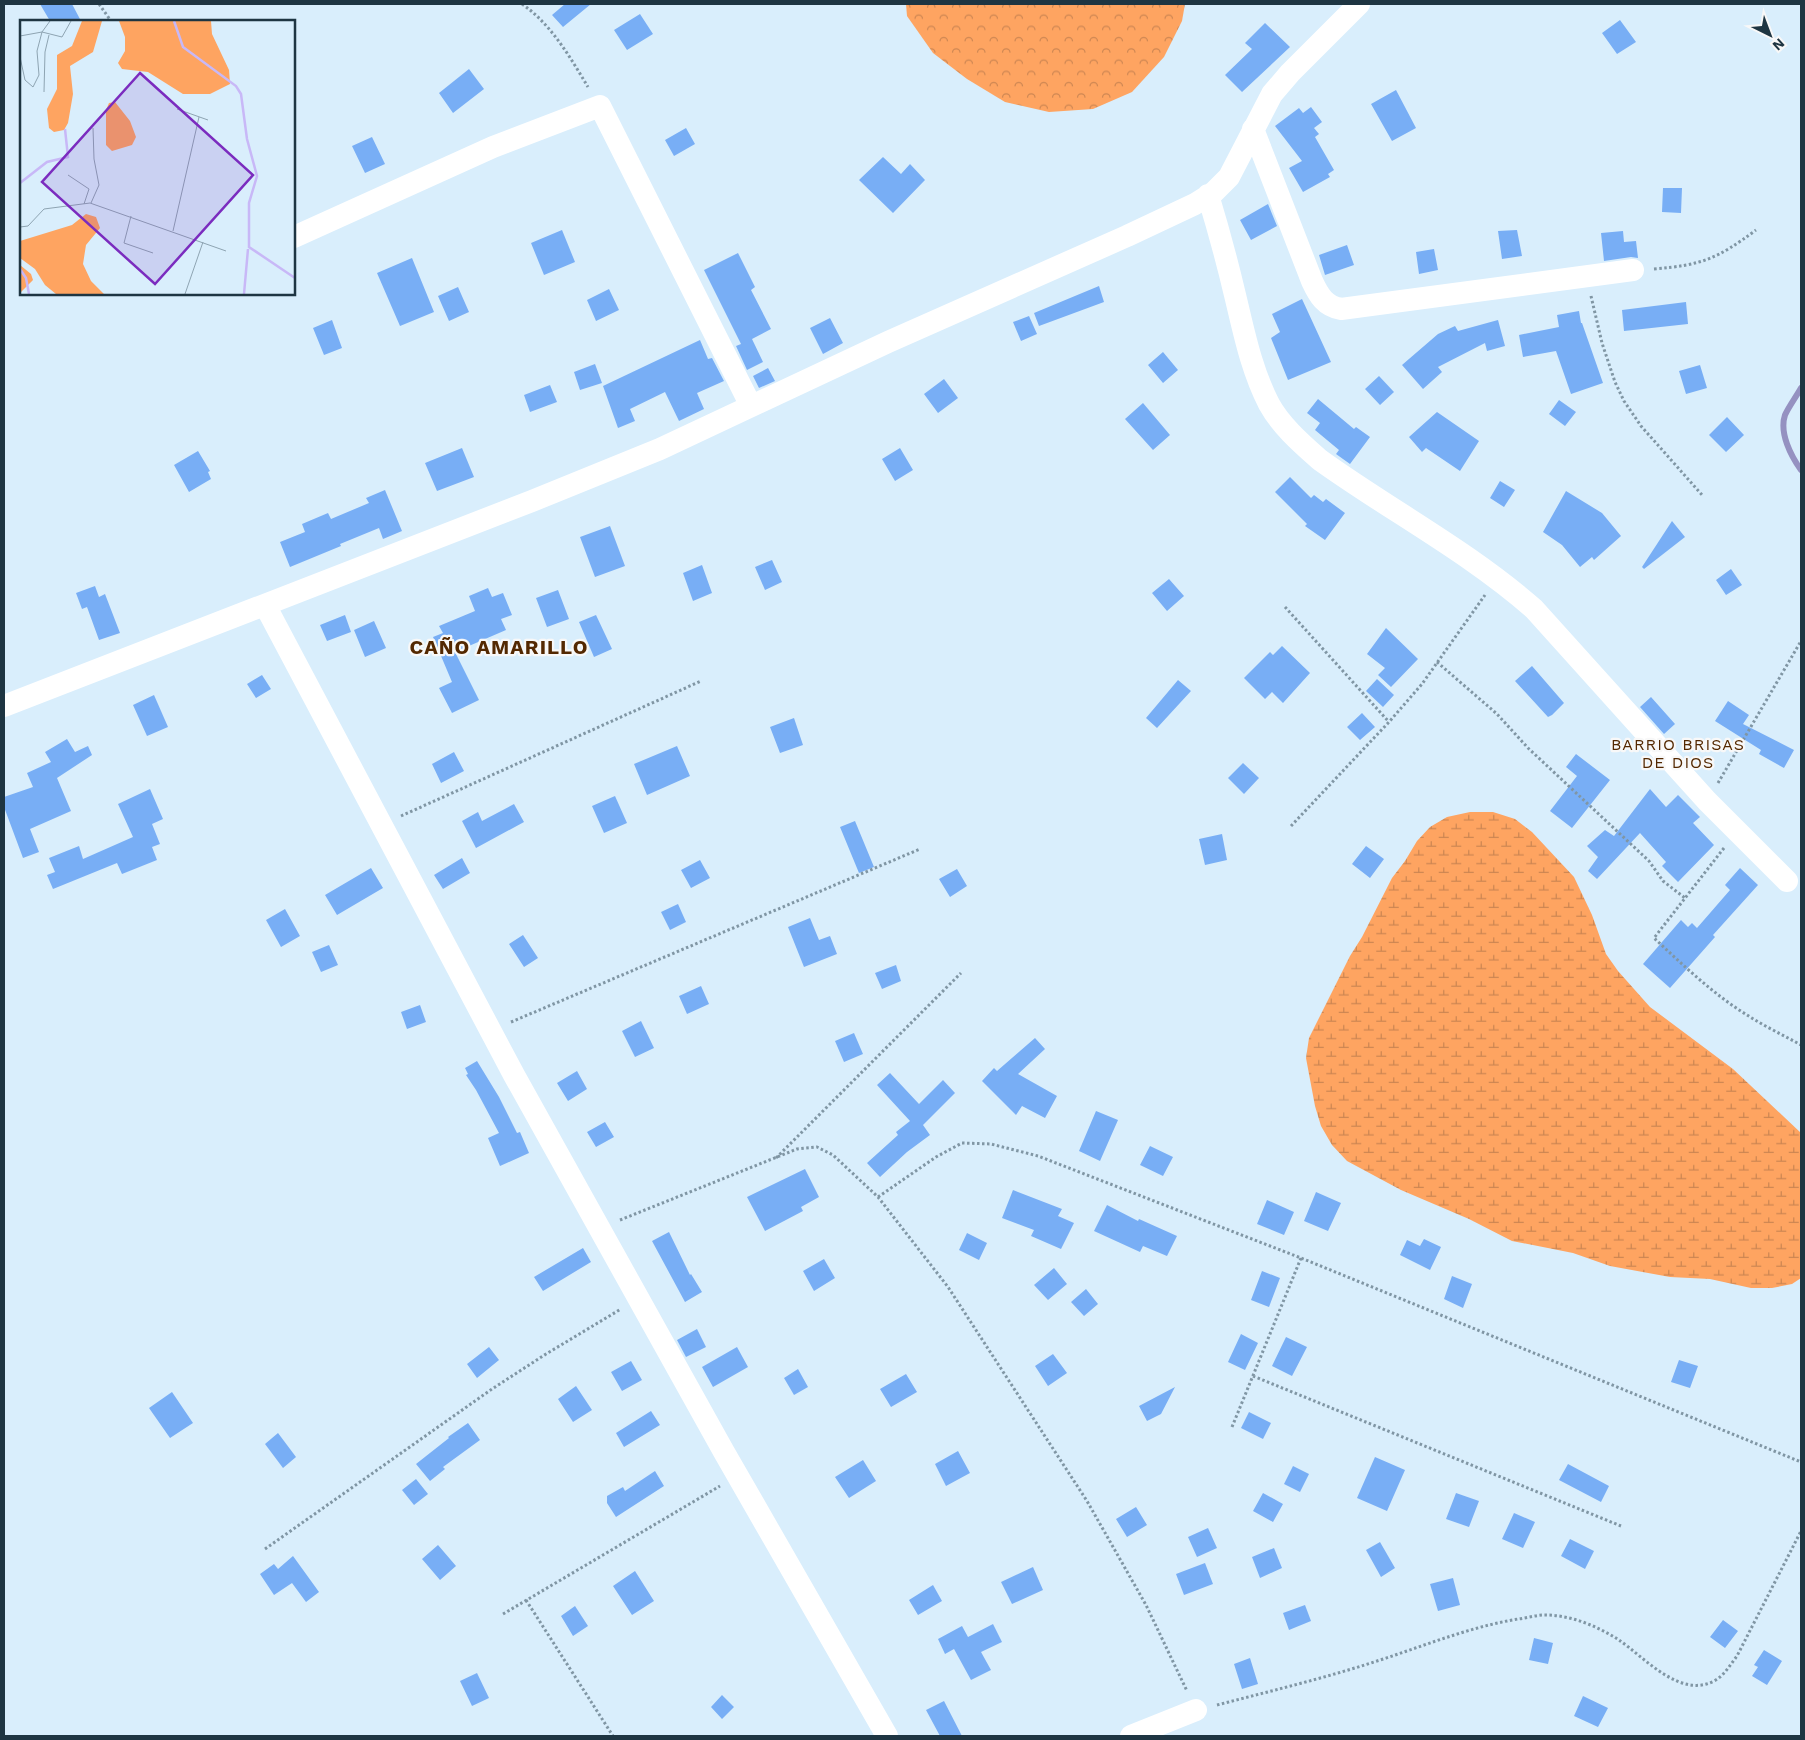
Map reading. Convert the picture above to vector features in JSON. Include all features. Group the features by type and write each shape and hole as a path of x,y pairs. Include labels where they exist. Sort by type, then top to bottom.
{"street":[{"path":"4,706 532,501 660,449 888,342 1195,204 1214,192 1228,177 1272,94 1290,73 1359,4"},
{"path":"295,237 493,147 600,106 751,406"},
{"path":"1253,129 1312,282 1326,304 1334,308 1341,309 1633,270"},
{"path":"1208,195 1224,249 1247,348 1270,405 1280,420 1300,442 1327,465 1475,562 1534,609 1707,801 1787,881"},
{"path":"265,605 490,1030 737,1475 887,1736"},
{"path":"1131,1736 1196,1710"}],"path":[{"path":"100,4 111,20"},
{"path":"522,4 532,11 554,35 600,106"},
{"path":"1633,270 1697,264 1728,250 1756,230"},
{"path":"1586,276 1602,343 1615,382 1624,401 1641,426 1703,496"},
{"path":"1290,826 1390,722 1422,684 1497,578"},
{"path":"1285,607 1390,722"},
{"path":"1707,801 1801,641"},
{"path":"1437,662 1497,714 1528,748 1649,861 1663,881 1684,898"},
{"path":"382,825 701,681"},
{"path":"1737,832 1654,938 1725,1000 1801,1045"},
{"path":"490,1030 920,849"},
{"path":"774,1159 961,973"},
{"path":"878,1197 936,1157 962,1144 990,1144 1038,1156 1301,1258 1801,1462"},
{"path":"599,1228 797,1149 817,1147 833,1155 878,1197 948,1287 1087,1501 1146,1605 1196,1710 1351,1669 1449,1636 1500,1622 1544,1615 1581,1620 1618,1640 1674,1680 1686,1685 1700,1685 1713,1681 1724,1673 1736,1656 1801,1531"},
{"path":"1232,1427 1301,1258"},
{"path":"265,1549 492,1389 546,1354 639,1299"},
{"path":"1253,1376 1621,1526"},
{"path":"503,1614 737,1475"},
{"path":"526,1600 613,1736"}],"green space":[{"path":"906,4 1185,4 1182,21 1164,57 1132,92 1093,109 1049,112 1005,102 967,79 933,53 907,16"},
{"path":"1470,812 1493,812 1515,819 1532,832 1574,877 1592,915 1606,954 1618,971 1650,1007 1733,1069 1801,1133 1801,1278 1792,1284 1772,1288 1751,1288 1710,1279 1670,1277 1610,1266 1573,1253 1512,1241 1469,1219 1401,1190 1347,1161 1332,1145 1321,1126 1315,1106 1306,1058 1309,1038 1392,878 1417,841 1430,827 1447,817"}],"building":[{"path":"40,4 72,4 80,20 49,20"},
{"path":"565,4 591,4 563,27 552,15"},
{"path":"640,14 653,34 627,50 614,30"},
{"path":"1620,20 1636,42 1617,54 1602,33"},
{"path":"1265,23 1290,47 1242,92 1225,75 1252,49 1245,43"},
{"path":"469,69 484,89 453,113 439,93"},
{"path":"1396,90 1416,128 1392,141 1371,104"},
{"path":"1311,107 1322,122 1314,128 1319,134 1315,137 1334,170 1328,174 1330,177 1303,192 1289,168 1302,161 1275,126 1299,108 1303,113"},
{"path":"686,128 695,144 674,156 665,140"},
{"path":"372,137 385,164 365,173 352,146"},
{"path":"883,157 901,174 910,164 925,180 893,213 859,180"},
{"path":"1663,188 1682,188 1681,213 1662,212"},
{"path":"1268,204 1277,226 1251,240 1240,220"},
{"path":"562,230 575,262 544,275 531,243"},
{"path":"1517,230 1522,256 1502,259 1498,231"},
{"path":"1623,231 1624,242 1636,241 1638,258 1631,257 1604,261 1601,233"},
{"path":"1347,245 1354,265 1325,275 1319,255"},
{"path":"1434,249 1438,270 1419,274 1416,252"},
{"path":"738,253 755,287 751,290 771,329 752,339 763,362 747,370 736,346 741,344 704,270"},
{"path":"412,258 434,312 400,326 377,273"},
{"path":"1099,286 1104,302 1039,326 1034,313"},
{"path":"458,287 469,312 449,321 438,296"},
{"path":"609,289 619,310 596,321 587,300"},
{"path":"1302,299 1331,362 1288,380 1271,338 1280,332 1272,314"},
{"path":"1686,302 1688,324 1624,331 1622,310"},
{"path":"1579,311 1581,323 1603,383 1571,394 1556,351 1523,357 1519,335 1559,327 1557,315"},
{"path":"1029,316 1037,334 1021,341 1013,322"},
{"path":"830,318 843,343 823,354 810,328"},
{"path":"332,320 342,348 324,355 313,328"},
{"path":"1498,320 1505,346 1487,351 1485,343 1438,367 1442,372 1423,389 1402,365 1438,334 1455,326 1458,331"},
{"path":"700,340 708,359 712,358 724,381 697,393 704,409 679,421 665,392 630,409 635,421 618,428 603,386"},
{"path":"1163,352 1178,370 1163,383 1148,365"},
{"path":"595,364 602,383 580,390 574,372"},
{"path":"1700,365 1707,388 1686,394 1679,371"},
{"path":"768,368 775,381 759,388 753,376"},
{"path":"1379,376 1394,392 1380,405 1365,389"},
{"path":"944,379 958,398 938,413 924,394"},
{"path":"550,385 557,402 530,412 524,395"},
{"path":"1318,399 1354,429 1356,427 1370,437 1350,464 1336,454 1339,450 1315,430 1320,423 1307,413"},
{"path":"1559,400 1576,412 1565,426 1549,414"},
{"path":"1143,403 1170,435 1153,450 1125,419"},
{"path":"1437,412 1479,441 1460,471 1426,448 1422,452 1409,437"},
{"path":"1727,417 1744,435 1726,452 1709,435"},
{"path":"462,448 474,477 437,491 425,463"},
{"path":"900,448 913,470 895,481 882,459"},
{"path":"198,451 210,471 208,472 211,479 189,492 174,465"},
{"path":"1290,477 1311,498 1314,495 1323,502 1326,499 1345,513 1325,540 1305,526 1307,524 1275,492"},
{"path":"1500,481 1515,490 1504,507 1490,498"},
{"path":"385,490 402,531 383,539 379,528 290,567 280,542 305,532 302,524 328,513 331,519 369,503 366,498"},
{"path":"1566,491 1602,513 1621,536 1594,560 1592,557 1580,567 1562,545 1543,532"},
{"path":"1672,521 1685,537 1644,569 1642,567"},
{"path":"610,526 625,566 595,577 580,537"},
{"path":"772,560 782,582 765,590 755,567"},
{"path":"702,565 712,593 693,601 683,573"},
{"path":"1731,569 1742,585 1726,595 1716,580"},
{"path":"1169,579 1184,596 1167,611 1152,593"},
{"path":"95,586 99,597 105,594 120,633 99,640 87,607 82,609 76,593"},
{"path":"488,588 492,597 503,593 512,615 501,619 506,630 455,652 479,700 452,713 439,688 452,682 433,637 443,633 439,626 475,611 469,596"},
{"path":"558,590 569,619 547,627 536,598"},
{"path":"345,615 351,632 327,641 320,625"},
{"path":"596,615 612,649 594,657 579,622"},
{"path":"374,621 386,648 365,657 354,630"},
{"path":"1386,628 1418,659 1391,687 1378,675 1385,668 1367,654"},
{"path":"1282,646 1310,673 1283,703 1272,692 1265,699 1244,678 1270,652 1273,655"},
{"path":"1532,666 1564,703 1548,717 1515,681"},
{"path":"262,675 271,689 256,698 247,684"},
{"path":"1377,679 1394,695 1383,707 1366,691"},
{"path":"1178,680 1191,691 1157,728 1146,718"},
{"path":"154,695 168,727 147,736 133,705"},
{"path":"1651,697 1675,724 1664,734 1640,707"},
{"path":"1728,701 1749,715 1743,724 1794,750 1784,768 1759,754 1761,750 1715,721"},
{"path":"1362,713 1375,727 1360,740 1347,727"},
{"path":"794,718 803,745 780,753 770,727"},
{"path":"67,739 75,752 88,746 92,755 57,778 71,811 30,829 39,852 23,858 4,807 4,797 33,787 27,773 51,762 45,752"},
{"path":"677,746 690,776 647,795 634,764"},
{"path":"454,752 464,771 441,783 432,764"},
{"path":"1576,754 1610,780 1572,828 1550,811 1577,776 1566,767"},
{"path":"1243,763 1259,778 1244,794 1228,778"},
{"path":"150,789 163,819 152,824 160,844 152,847 157,860 122,874 117,863 53,889 47,875 55,872 49,858 79,846 83,859 133,837 118,804"},
{"path":"1650,789 1666,807 1678,795 1700,817 1693,823 1714,845 1678,882 1662,866 1666,862 1640,833 1597,879 1588,871 1598,857 1587,846 1605,830 1614,836"},
{"path":"615,796 627,823 604,833 592,806"},
{"path":"514,804 524,822 476,848 462,821 478,812 482,821"},
{"path":"855,821 874,867 859,873 840,827"},
{"path":"1222,834 1227,860 1205,865 1199,839"},
{"path":"1366,846 1384,859 1370,878 1352,864"},
{"path":"462,858 470,873 443,889 434,875"},
{"path":"700,860 710,878 691,888 681,870"},
{"path":"371,868 383,888 337,915 325,895"},
{"path":"1740,868 1758,885 1713,935 1715,937 1670,988 1643,964 1681,920 1688,927 1692,923 1697,928 1730,890 1725,885"},
{"path":"957,869 967,886 950,897 939,879"},
{"path":"678,904 686,922 670,930 661,912"},
{"path":"285,909 300,936 281,947 266,920"},
{"path":"810,918 819,940 830,936 837,954 804,967 788,927"},
{"path":"523,935 538,958 524,967 509,944"},
{"path":"329,945 338,965 321,972 312,952"},
{"path":"896,965 901,981 882,989 875,973"},
{"path":"701,986 709,1004 687,1014 679,996"},
{"path":"420,1005 426,1022 407,1029 401,1012"},
{"path":"641,1021 654,1048 635,1057 622,1031"},
{"path":"854,1033 863,1054 844,1062 835,1041"},
{"path":"1035,1038 1045,1049 1018,1074 1057,1096 1045,1118 1022,1106 1016,1115 982,1081 994,1068 997,1071"},
{"path":"477,1061 499,1097 517,1133 520,1132 529,1153 500,1166 488,1138 499,1133 466,1075 468,1074 465,1068"},
{"path":"577,1071 587,1089 568,1101 557,1083"},
{"path":"890,1073 919,1104 943,1080 955,1093 923,1125 930,1135 907,1152 880,1177 867,1163 898,1135 896,1132 910,1121 877,1085"},
{"path":"1096,1111 1118,1120 1100,1161 1079,1151"},
{"path":"605,1122 614,1137 596,1147 587,1132"},
{"path":"1150,1146 1173,1157 1163,1176 1140,1165"},
{"path":"805,1169 819,1197 801,1207 803,1211 765,1231 747,1197"},
{"path":"1013,1190 1062,1209 1058,1216 1074,1223 1061,1249 1031,1236 1034,1230 1002,1218"},
{"path":"1316,1192 1341,1203 1328,1231 1304,1221"},
{"path":"1267,1200 1294,1212 1284,1235 1257,1224"},
{"path":"1107,1205 1138,1221 1139,1219 1177,1236 1167,1256 1143,1246 1140,1252 1094,1231"},
{"path":"669,1232 690,1275 702,1292 685,1302 652,1241"},
{"path":"967,1233 987,1243 979,1260 959,1250"},
{"path":"1424,1239 1441,1247 1430,1270 1400,1255 1407,1240 1420,1246"},
{"path":"583,1248 591,1262 543,1291 534,1277"},
{"path":"824,1259 835,1278 814,1291 803,1271"},
{"path":"1054,1268 1067,1284 1048,1300 1034,1285"},
{"path":"1262,1271 1280,1278 1269,1307 1251,1300"},
{"path":"1452,1276 1472,1284 1463,1308 1444,1299"},
{"path":"1086,1289 1098,1304 1084,1316 1071,1302"},
{"path":"697,1329 706,1347 686,1357 677,1340"},
{"path":"1241,1334 1258,1343 1245,1370 1228,1362"},
{"path":"1286,1337 1307,1347 1292,1376 1272,1366"},
{"path":"489,1347 499,1360 477,1378 467,1364"},
{"path":"737,1347 748,1367 713,1387 702,1367"},
{"path":"1053,1354 1067,1373 1048,1386 1035,1366"},
{"path":"1679,1360 1698,1366 1690,1388 1671,1382"},
{"path":"631,1361 642,1380 622,1391 611,1372"},
{"path":"798,1369 808,1387 794,1395 784,1378"},
{"path":"906,1374 917,1392 891,1407 880,1389"},
{"path":"576,1386 592,1410 573,1422 558,1399"},
{"path":"1175,1387 1161,1414 1147,1421 1139,1406"},
{"path":"172,1392 193,1423 170,1438 149,1408"},
{"path":"651,1411 660,1425 624,1447 616,1433"},
{"path":"1249,1412 1271,1423 1263,1439 1241,1428"},
{"path":"468,1423 480,1440 443,1467 445,1469 430,1481 416,1464"},
{"path":"278,1433 296,1457 283,1468 265,1444"},
{"path":"958,1451 970,1473 946,1486 935,1464"},
{"path":"1375,1457 1405,1470 1387,1511 1357,1498"},
{"path":"863,1460 876,1481 849,1498 835,1477"},
{"path":"1568,1464 1609,1486 1601,1502 1559,1480"},
{"path":"1293,1466 1309,1474 1300,1492 1284,1484"},
{"path":"655,1471 664,1486 616,1517 607,1503 607,1496 623,1487 625,1491"},
{"path":"416,1479 428,1494 414,1505 402,1490"},
{"path":"1263,1493 1283,1504 1273,1522 1253,1511"},
{"path":"1456,1493 1479,1501 1469,1527 1446,1519"},
{"path":"1136,1507 1147,1525 1127,1537 1116,1519"},
{"path":"1514,1513 1535,1522 1523,1548 1502,1539"},
{"path":"1208,1528 1217,1548 1197,1557 1188,1537"},
{"path":"1570,1539 1594,1551 1585,1569 1561,1556"},
{"path":"1380,1542 1395,1568 1381,1577 1366,1550"},
{"path":"438,1545 456,1566 440,1580 422,1559"},
{"path":"1274,1548 1282,1568 1260,1578 1252,1557"},
{"path":"293,1556 319,1592 306,1602 292,1583 274,1595 260,1574 274,1564 278,1569"},
{"path":"1205,1563 1213,1584 1184,1595 1176,1574"},
{"path":"1033,1567 1043,1590 1012,1604 1001,1582"},
{"path":"635,1571 654,1601 632,1615 613,1586"},
{"path":"1453,1578 1460,1605 1438,1611 1430,1584"},
{"path":"933,1585 942,1601 918,1615 909,1600"},
{"path":"1305,1605 1311,1621 1289,1630 1283,1613"},
{"path":"575,1606 588,1626 573,1636 561,1616"},
{"path":"1723,1620 1738,1631 1725,1648 1710,1637"},
{"path":"993,1624 1002,1642 981,1652 991,1670 971,1680 954,1649 945,1654 938,1639 962,1626 968,1637"},
{"path":"1534,1638 1553,1643 1548,1664 1529,1660"},
{"path":"1764,1650 1782,1661 1767,1685 1752,1676 1758,1667 1754,1665"},
{"path":"1250,1658 1258,1684 1242,1689 1234,1664"},
{"path":"477,1673 489,1698 472,1706 460,1681"},
{"path":"722,1695 734,1707 722,1719 711,1707"},
{"path":"1583,1696 1608,1708 1598,1727 1574,1716"},
{"path":"944,1701 962,1736 940,1736 926,1710"}],"waterway":[{"path":"1801,388 1785,415 1784,422 1787,444 1801,470"}],"district":[{"name":"CAÑO AMARILLO","path":"499,647"},
{"name":"BARRIO BRISAS DE DIOS","path":"1678,753"}]}
